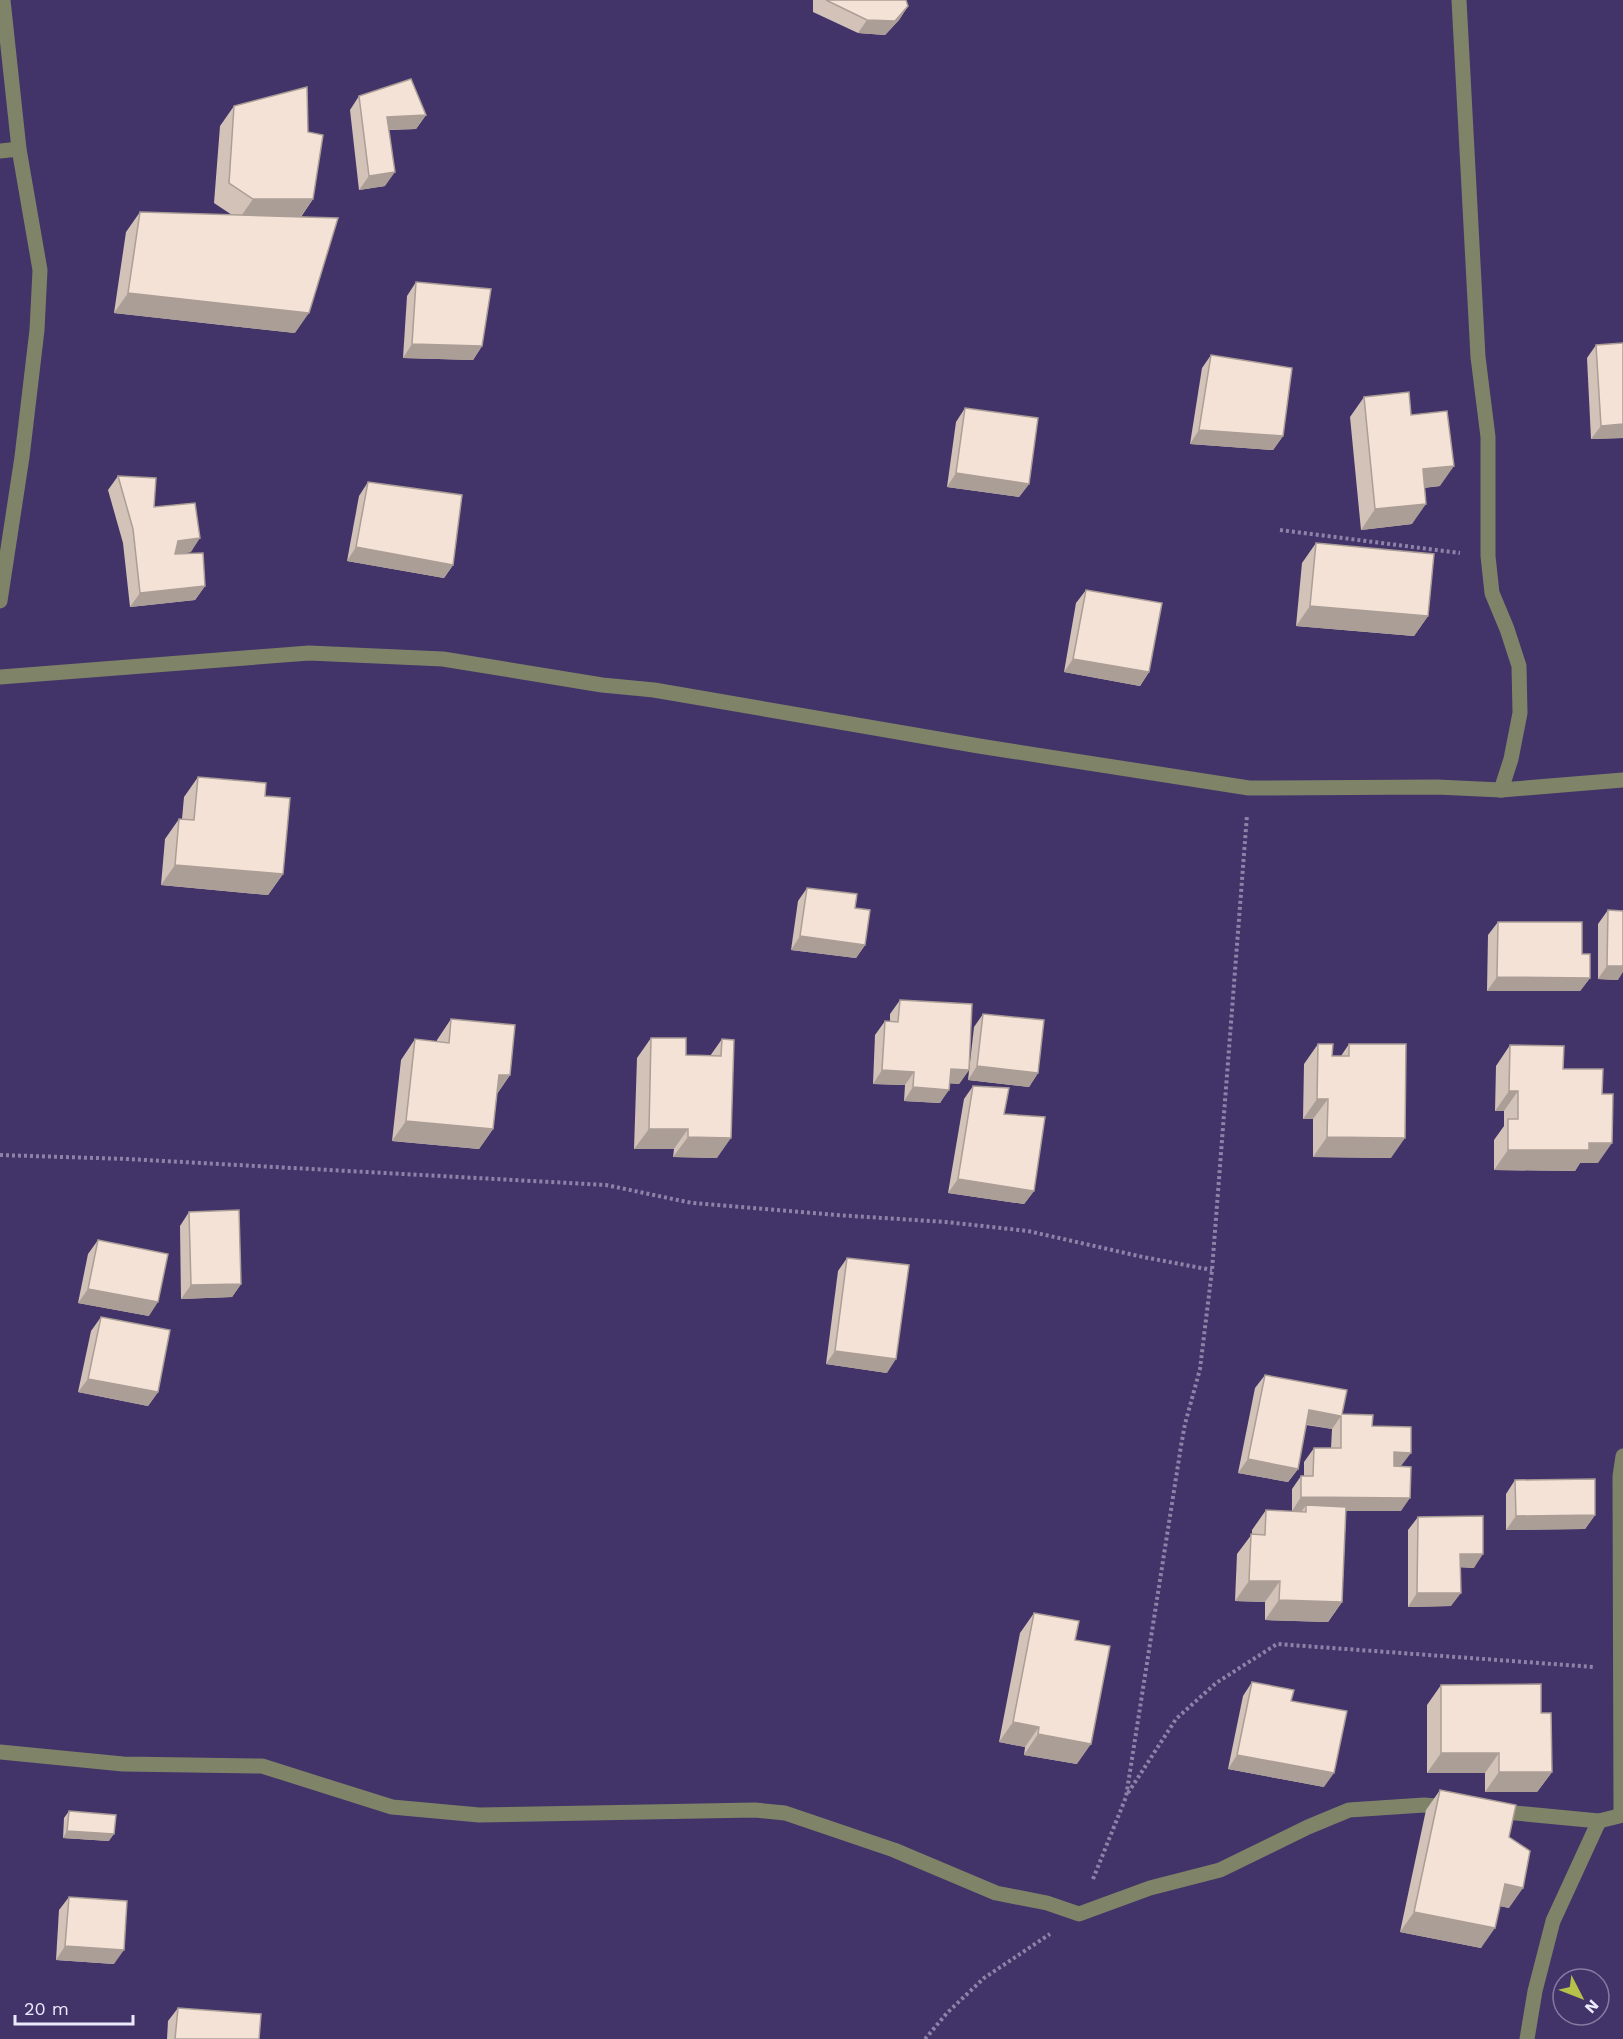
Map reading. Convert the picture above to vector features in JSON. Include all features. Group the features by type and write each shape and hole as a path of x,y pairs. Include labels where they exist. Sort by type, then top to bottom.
{"street":[{"path":"0,601 3,563 37,330 40,270 19,149 3,0"},
{"path":"1460,0 1478,357 1488,436 1488,556 1492,593 1519,666 1520,713 1501,790"},
{"path":"0,151 19,149"},
{"path":"0,677 309,653 443,659 602,685 654,690 979,746 1249,788 1437,787 1501,790 1623,780"},
{"path":"1483,1810 1599,1821 1622,1814 1620,1476 1623,1456"},
{"path":"0,1752 123,1764 262,1766 392,1807 478,1815 755,1810 785,1813 894,1850 996,1893 1047,1903 1079,1914 1149,1888 1220,1870 1308,1827 1349,1810 1424,1805 1459,1808"},
{"path":"1527,2039 1535,1991 1553,1921 1599,1821"}],"path":[{"path":"1280,530 1488,556"},
{"path":"1126,1797 1181,1446 1200,1369 1212,1270 1249,788"},
{"path":"0,1155 127,1159 606,1185 692,1203 946,1222 1028,1231 1212,1270"},
{"path":"926,2039 947,2013 984,1978 1020,1956 1079,1914 1126,1797 1176,1719 1216,1683 1277,1644 1621,1669"}],"building":[{"path":"826,0 906,0 908,6 895,21 867,20"},
{"path":"411,79 426,115 387,117 395,172 369,176 359,96"},
{"path":"307,87 308,132 323,135 313,199 253,199 229,183 234,106"},
{"path":"140,212 338,218 309,313 128,293"},
{"path":"416,282 491,289 482,346 412,344"},
{"path":"1623,343 1623,424 1601,426 1596,345"},
{"path":"1211,355 1292,368 1283,436 1199,430"},
{"path":"1409,392 1411,415 1447,411 1454,466 1423,469 1426,504 1375,509 1364,397"},
{"path":"965,408 1038,418 1029,484 956,473"},
{"path":"118,476 156,478 154,507 195,503 200,538 178,541 175,554 203,553 205,586 140,593 133,529"},
{"path":"368,482 462,495 453,565 356,547"},
{"path":"1316,543 1434,554 1428,616 1310,606"},
{"path":"1086,590 1162,603 1149,672 1073,659"},
{"path":"198,777 266,783 265,796 290,798 283,874 175,865 179,819 194,820"},
{"path":"807,888 857,894 855,908 870,910 865,945 800,936"},
{"path":"1608,910 1623,911 1623,966 1607,966"},
{"path":"1498,922 1582,922 1582,954 1590,954 1590,978 1497,977"},
{"path":"900,1000 972,1004 969,1070 951,1069 949,1090 913,1087 914,1072 882,1070 885,1021 898,1022"},
{"path":"983,1014 1044,1020 1038,1073 977,1066"},
{"path":"451,1019 515,1025 510,1075 499,1075 493,1129 406,1121 415,1039 449,1043"},
{"path":"651,1038 686,1038 686,1055 721,1056 722,1039 734,1040 731,1138 688,1137 688,1129 649,1129"},
{"path":"1318,1044 1333,1044 1332,1056 1349,1056 1349,1044 1406,1044 1405,1138 1327,1137 1328,1099 1317,1099"},
{"path":"1510,1045 1564,1046 1563,1069 1603,1069 1602,1094 1613,1094 1612,1143 1589,1143 1589,1150 1508,1150 1508,1119 1518,1119 1518,1091 1509,1091"},
{"path":"973,1086 1009,1088 1004,1114 1045,1117 1034,1191 958,1179"},
{"path":"239,1210 241,1284 191,1285 189,1212"},
{"path":"98,1240 168,1254 158,1302 88,1289"},
{"path":"847,1258 909,1265 896,1359 835,1351"},
{"path":"101,1317 170,1330 158,1392 88,1379"},
{"path":"1265,1375 1347,1390 1342,1414 1373,1415 1372,1426 1411,1427 1411,1453 1394,1452 1394,1466 1411,1467 1410,1498 1301,1497 1301,1476 1313,1476 1314,1448 1341,1448 1341,1416 1309,1410 1298,1469 1248,1459"},
{"path":"1595,1479 1595,1515 1516,1516 1515,1480"},
{"path":"1306,1505 1346,1507 1342,1602 1279,1600 1280,1581 1249,1581 1251,1534 1265,1535 1266,1510 1306,1512"},
{"path":"1483,1516 1483,1554 1460,1554 1461,1593 1417,1593 1418,1517"},
{"path":"1034,1613 1079,1621 1075,1640 1110,1646 1091,1744 1038,1734 1039,1727 1013,1722"},
{"path":"1252,1682 1294,1690 1291,1701 1347,1711 1334,1773 1237,1755"},
{"path":"1541,1684 1541,1713 1551,1713 1552,1772 1499,1772 1499,1753 1441,1753 1441,1685"},
{"path":"1440,1790 1516,1805 1509,1837 1530,1851 1523,1888 1505,1884 1495,1928 1414,1912"},
{"path":"69,1811 116,1815 114,1834 67,1831"},
{"path":"69,1897 127,1901 124,1950 65,1946"},
{"path":"178,2008 261,2014 259,2039 175,2039"}]}
